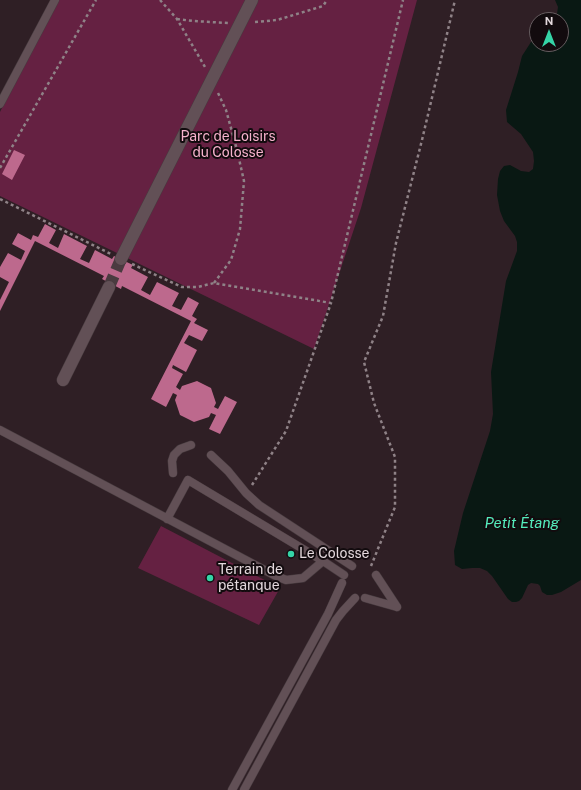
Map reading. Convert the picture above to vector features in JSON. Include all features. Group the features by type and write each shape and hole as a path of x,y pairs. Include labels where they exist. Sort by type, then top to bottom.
{"street":[{"path":"121,259 252,0"},
{"path":"63,380 109,287"}],"lane":[{"path":"0,104 55,0"},
{"path":"0,430 167,519 286,580 303,578 323,561"},
{"path":"173,473 172,461 174,455 180,449 191,445"},
{"path":"211,455 259,505 352,566"},
{"path":"167,519 188,480 323,561 343,579 328,614 232,790"},
{"path":"365,598 397,607 376,575"},
{"path":"244,790 336,620 355,598"}],"path":[{"path":"0,168 96,0"},
{"path":"160,0 177,19 212,80 226,110 244,181 240,229 231,260 214,283"},
{"path":"246,493 286,430 331,303 403,0"},
{"path":"370,568 395,507 395,457 374,403 364,362 383,316 396,243 455,0"},
{"path":"0,199 121,259 182,287 198,287 214,283 331,303"}],"green space":[{"name":"Parc de Loisirs du Colosse","path":"54,0 417,0 361,208 314,349 0,196 0,112"},
{"name":"Terrain de pétanque","path":"161,526 280,588 259,625 138,568"}],"water":[{"name":"Petit Étang","path":"555,0 581,0 581,580 561,592 552,595 547,595 542,592 538,584 531,583 528,585 519,601 512,602 508,599 487,571 480,568 462,569 455,565 454,551 463,513 490,431 493,414 491,372 506,281 517,251 515,236 504,221 500,211 497,195 498,179 500,171 504,166 510,165 521,171 529,172 533,169 534,161 533,152 521,134 507,122 506,110 522,56 529,45 529,52 569,52 569,12 557,12 558,7"}],"building":[{"path":"14,150 25,155 12,180 2,174"},
{"path":"45,224 56,230 49,243 58,248 64,234 87,246 80,259 89,263 95,250 112,259 114,256 133,265 131,268 148,277 141,290 150,295 157,282 179,293 172,306 181,310 188,297 199,303 192,316 197,319 194,323 208,330 202,341 189,335 184,343 197,350 186,372 173,365 172,368 183,374 176,387 180,390 182,386 197,381 211,388 216,403 214,407 218,409 225,396 237,402 220,434 209,429 216,415 211,413 209,417 194,422 180,415 175,400 177,395 173,393 166,407 151,399 191,321 122,286 121,289 102,279 104,276 35,241 0,311 0,300 9,282 0,277 0,267 8,253 21,260 25,251 12,244 18,233 31,240 33,235 38,237"}],"tunnel":[{"path":"109,287 121,259"}],"place":[{"name":"Le Colosse","path":"291,554"},
{"name":"Terrain de pétanque","path":"210,578"}]}
